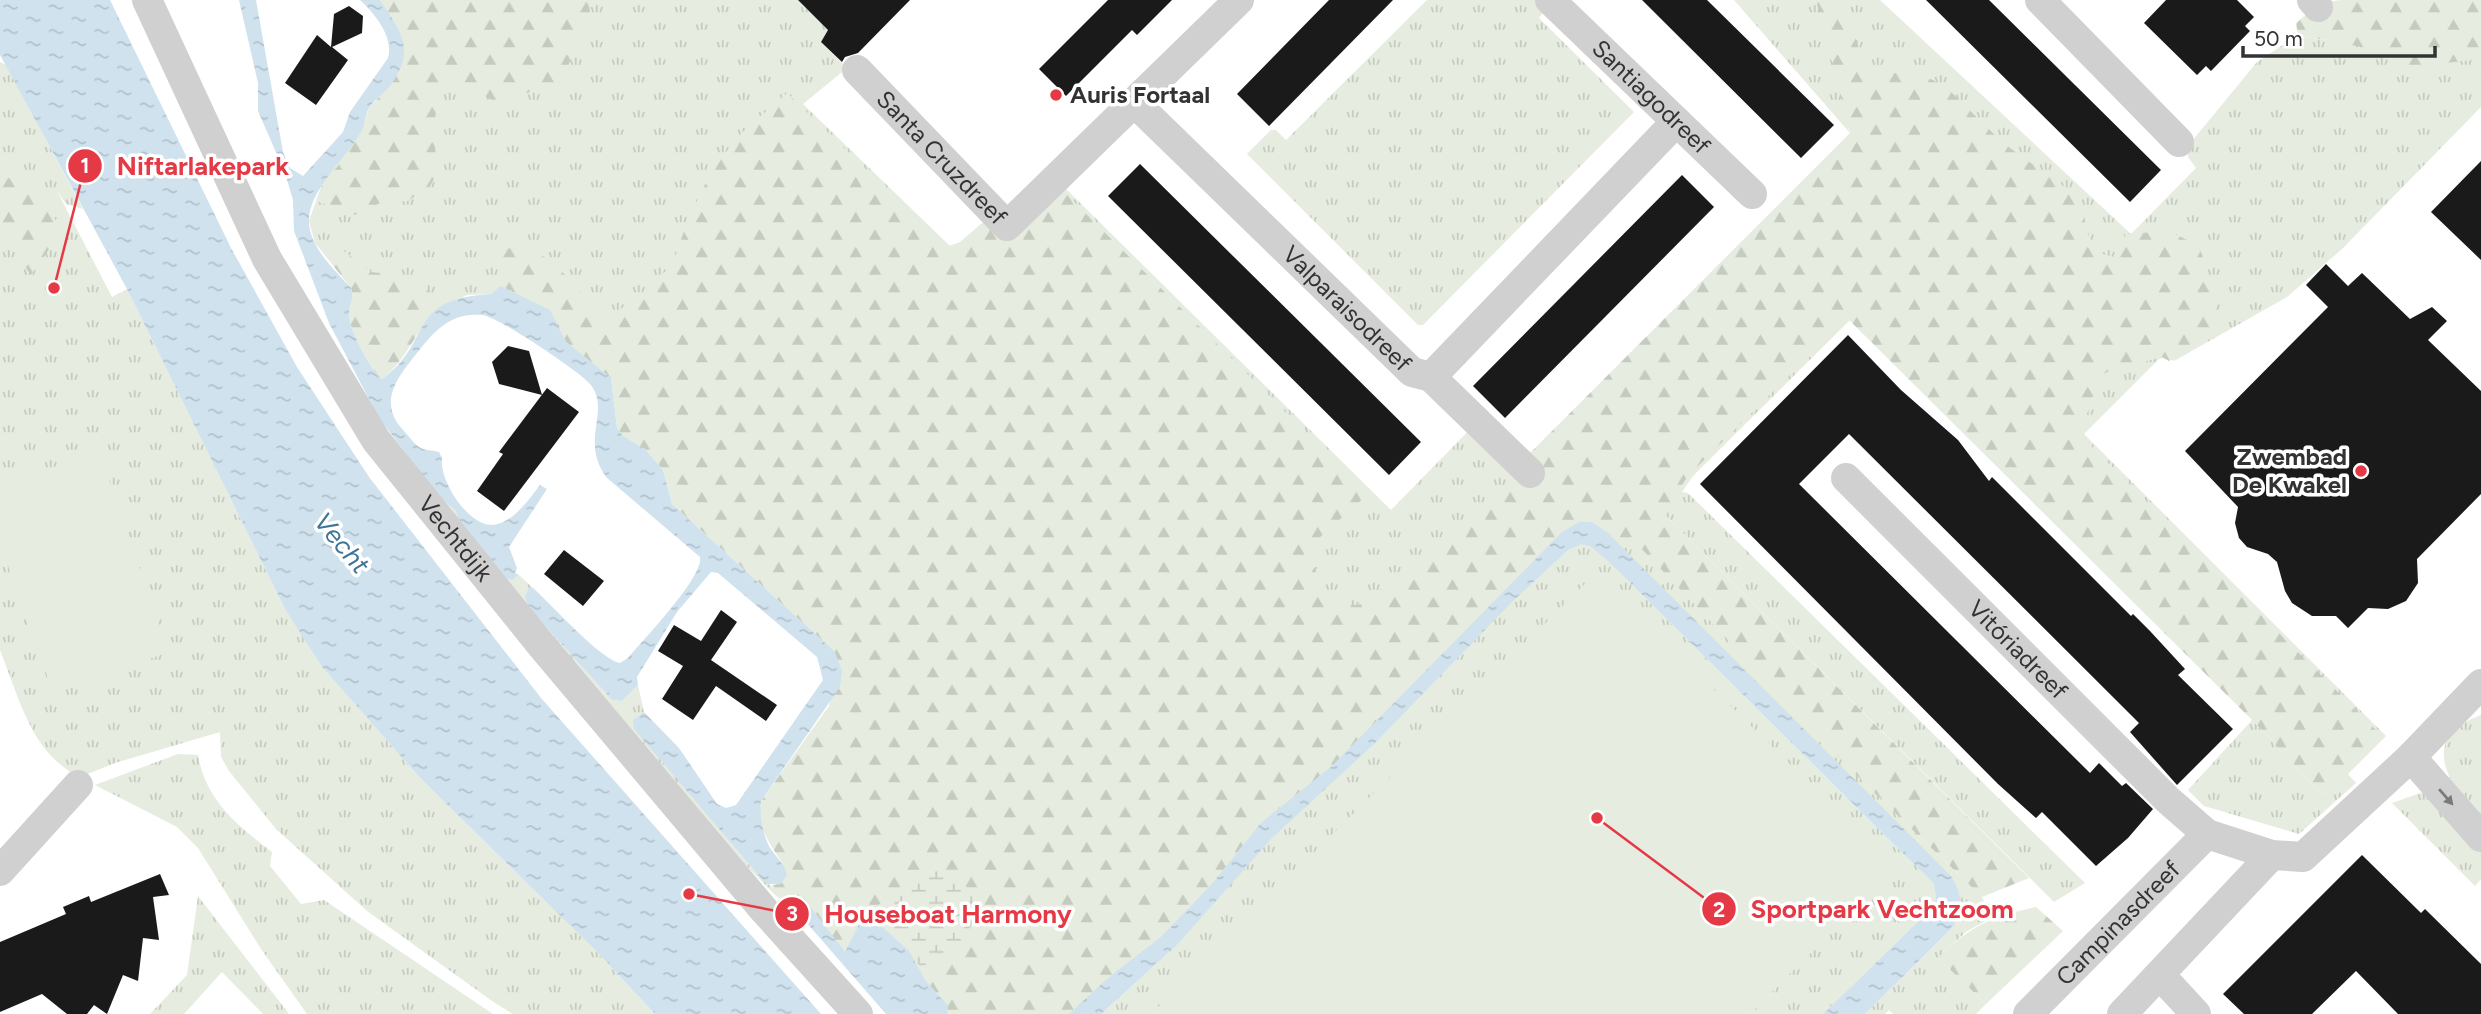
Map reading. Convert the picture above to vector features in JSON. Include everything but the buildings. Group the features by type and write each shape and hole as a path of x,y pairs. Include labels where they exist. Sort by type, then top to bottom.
{"street":[{"name":"Vechtdijk","path":"146,0 267,259 376,440 568,678 764,910 858,1014"},
{"name":"Santa Cruzdreef","path":"857,70 1007,226 1136,104 1239,0"},
{"name":"Santiagodreef","path":"1550,0 1675,123 1752,194"},
{"path":"2040,0 2179,142"},
{"name":"Valparaisodreef","path":"1136,104 1412,372 1431,377 1675,123"},
{"path":"1431,377 1530,472"},
{"name":"Vitóriadreef","path":"1846,478 2198,828"},
{"path":"2198,828 2272,855 2303,858 2411,757 2481,684"},
{"path":"2411,757 2481,837"},
{"path":"0,871 78,786"},
{"name":"Campinasdreef","path":"2028,1014 2198,828"},
{"path":"2122,1014 2272,855"},
{"path":"2160,975 2196,1014"}],"green space":[{"path":"380,0 798,0 828,30 821,42 847,68 803,104 951,247 1064,187 1391,510 1484,415 1532,454 1854,133 1848,127 1850,133 1734,0 1880,0 2131,234 2196,168 2188,157 2188,146 2257,62 2298,35 2324,40 2481,0 2481,107 2342,249 2287,297 2174,361 2167,357 2159,359 2084,434 2386,736 2348,774 2356,783 2299,834 2204,806 2188,790 2252,720 2322,795 2325,792 1852,318 1693,476 1682,492 1688,493 2085,883 2054,902 1666,516 1864,783 1982,897 1992,917 1966,932 1938,958 1986,1004 1976,1014 1893,1014 1889,1010 1885,1014 1865,1014 1952,928 1961,903 1610,563 1934,884 1936,898 1932,908 1823,1014 1750,1014 1894,868 1156,1014 1101,1014 1177,945 1074,1014 890,1014 800,914 774,894 732,851 518,600 440,498 456,511 457,517 512,580 519,575 533,588 529,588 528,607 612,700 622,701 638,685 644,712 633,720 732,843 766,883 775,888 845,688 618,384 492,294 467,295 429,314 315,243 309,221 323,182 390,86 400,29"},
{"path":"380,0 588,0 590,11 562,81 498,103 451,79 438,88 434,132 437,174 430,186 408,201 380,203 355,215 316,201 323,182 338,166 363,128 369,107 390,86 404,41"},
{"path":"1427,0 1553,0 1539,18 1634,112 1423,325 1418,325 1247,154 1271,130 1276,130 1286,140"},
{"path":"1816,0 1846,0 1865,73 1913,73 1933,80 1950,91 2003,143 2073,193 2083,205 2086,229 2095,252 2114,257 2126,234 2169,231 2199,246 2215,292 2219,333 2169,361 2162,357 2120,368 2097,378 2091,405 2078,433 2382,736 2322,795 2252,720 1847,318 1688,476 1663,513 2029,878 1982,897 1864,783 1638,545 1621,547 1608,533 1562,533 1332,766 1261,823 1211,885 1161,937 1108,978 1069,1014 947,1014 948,1006 925,980 923,971 947,951 974,914 970,893 956,878 928,870 866,914 846,952 801,898 792,906 772,885 781,884 785,868 763,829 761,801 829,706 835,652 672,504 663,470 645,449 623,436 617,428 611,378 566,342 558,323 530,298 500,286 498,275 505,249 522,248 550,261 609,316 655,288 663,273 672,267 692,212 718,163 742,133 787,93 946,247 960,242 988,218 1059,187 1368,494 1308,548 1322,591 1357,606 1440,548 1518,479 1528,455 1850,133"},
{"path":"2341,0 2481,0 2481,59 2410,67 2378,50 2298,35 2296,23 2320,3"},
{"path":"0,62 6,65 83,209 66,204 57,191 112,297 127,289 283,605 322,667 421,779 597,952 655,1014 513,1014 492,1001 367,911 276,829 229,771 221,757 220,732 115,763 80,777 63,767 38,739 21,705 0,650"},
{"path":"13,176 33,182 62,231 31,275 0,232 0,182"},
{"path":"315,243 335,244 371,272 412,277 444,303 427,321 399,362 382,379 367,359 353,330 349,315 351,288"},
{"path":"99,451 169,652 53,693 0,543 0,486"},
{"path":"1596,573 1895,868 1750,1014 1151,1014"},
{"path":"2481,715 2481,823 2450,779 2444,750 2449,737 2461,725"},
{"path":"178,754 198,755 208,786 216,799 235,822 272,852 270,866 301,904 324,900 493,1014 307,1014 261,949 198,848 177,827 95,785"},
{"path":"2423,792 2481,850 2481,879 2475,886 2392,803"},
{"path":"928,870 951,875 960,881 973,898 975,909 973,920 964,937 935,964 923,971 909,951 881,926 859,925 866,914"},
{"path":"198,896 289,1014 263,1014 222,972 184,1014 150,1014 187,975"},
{"path":"2036,907 2063,931 1986,1004 1938,958 1982,924"}],"water":[{"name":"Vecht","path":"0,0 110,0 231,248 297,367 369,477 541,698 821,1014 655,1014 597,952 421,779 322,667 285,609 127,289 0,55"},
{"path":"239,0 256,0 283,152 290,168 303,176 343,132 350,112 388,58 386,34 372,12 360,0 380,0 400,32 404,52 398,73 388,89 369,108 362,130 315,197 309,221 310,231 318,249 351,288 350,321 361,349 377,375 382,379 398,365 424,324 445,304 464,297 492,294 500,286 550,310 566,342 611,378 617,428 623,436 645,449 663,470 672,504 835,652 842,671 840,687 761,801 765,836 787,875 781,884 766,884 634,729 633,720 644,712 679,748 717,804 726,808 736,805 823,680 817,657 718,573 711,572 677,612 637,677 638,685 622,701 612,700 528,607 525,596 529,588 533,588 589,642 620,663 628,658 683,593 699,566 700,557 607,478 595,451 598,403 589,383 554,356 503,324 482,315 471,315 444,325 423,345 397,381 391,401 392,411 396,421 418,446 439,452 445,478 456,499 482,523 491,525 506,521 520,510 540,485 547,489 509,547 517,568 515,573 519,575 512,580 503,578 457,517 456,511 440,498 379,418 329,323 294,231 293,200 285,173 258,111 258,83"},
{"path":"1579,522 1592,522 1608,533 1951,876 1960,902 1952,928 1865,1014 1823,1014 1932,908 1936,898 1934,884 1607,560 1590,546 1581,544 1568,550 1512,602 1374,744 1272,838 1176,946 1101,1014 1069,1014 1108,978 1161,937 1211,885 1261,823 1332,766 1562,532"},
{"path":"803,897 845,952 859,925 881,926 909,951 925,980 948,1006 947,1014 886,1014 792,906"}],"place":[{"name":"Auris Fortaal","path":"1056,95"},
{"name":"Niftarlakepark","path":"54,288"},
{"name":"Zwembad De Kwakel","path":"2361,471"},
{"name":"Sportpark Vechtzoom","path":"1597,818"},
{"name":"Houseboat Harmony","path":"689,894"}]}
